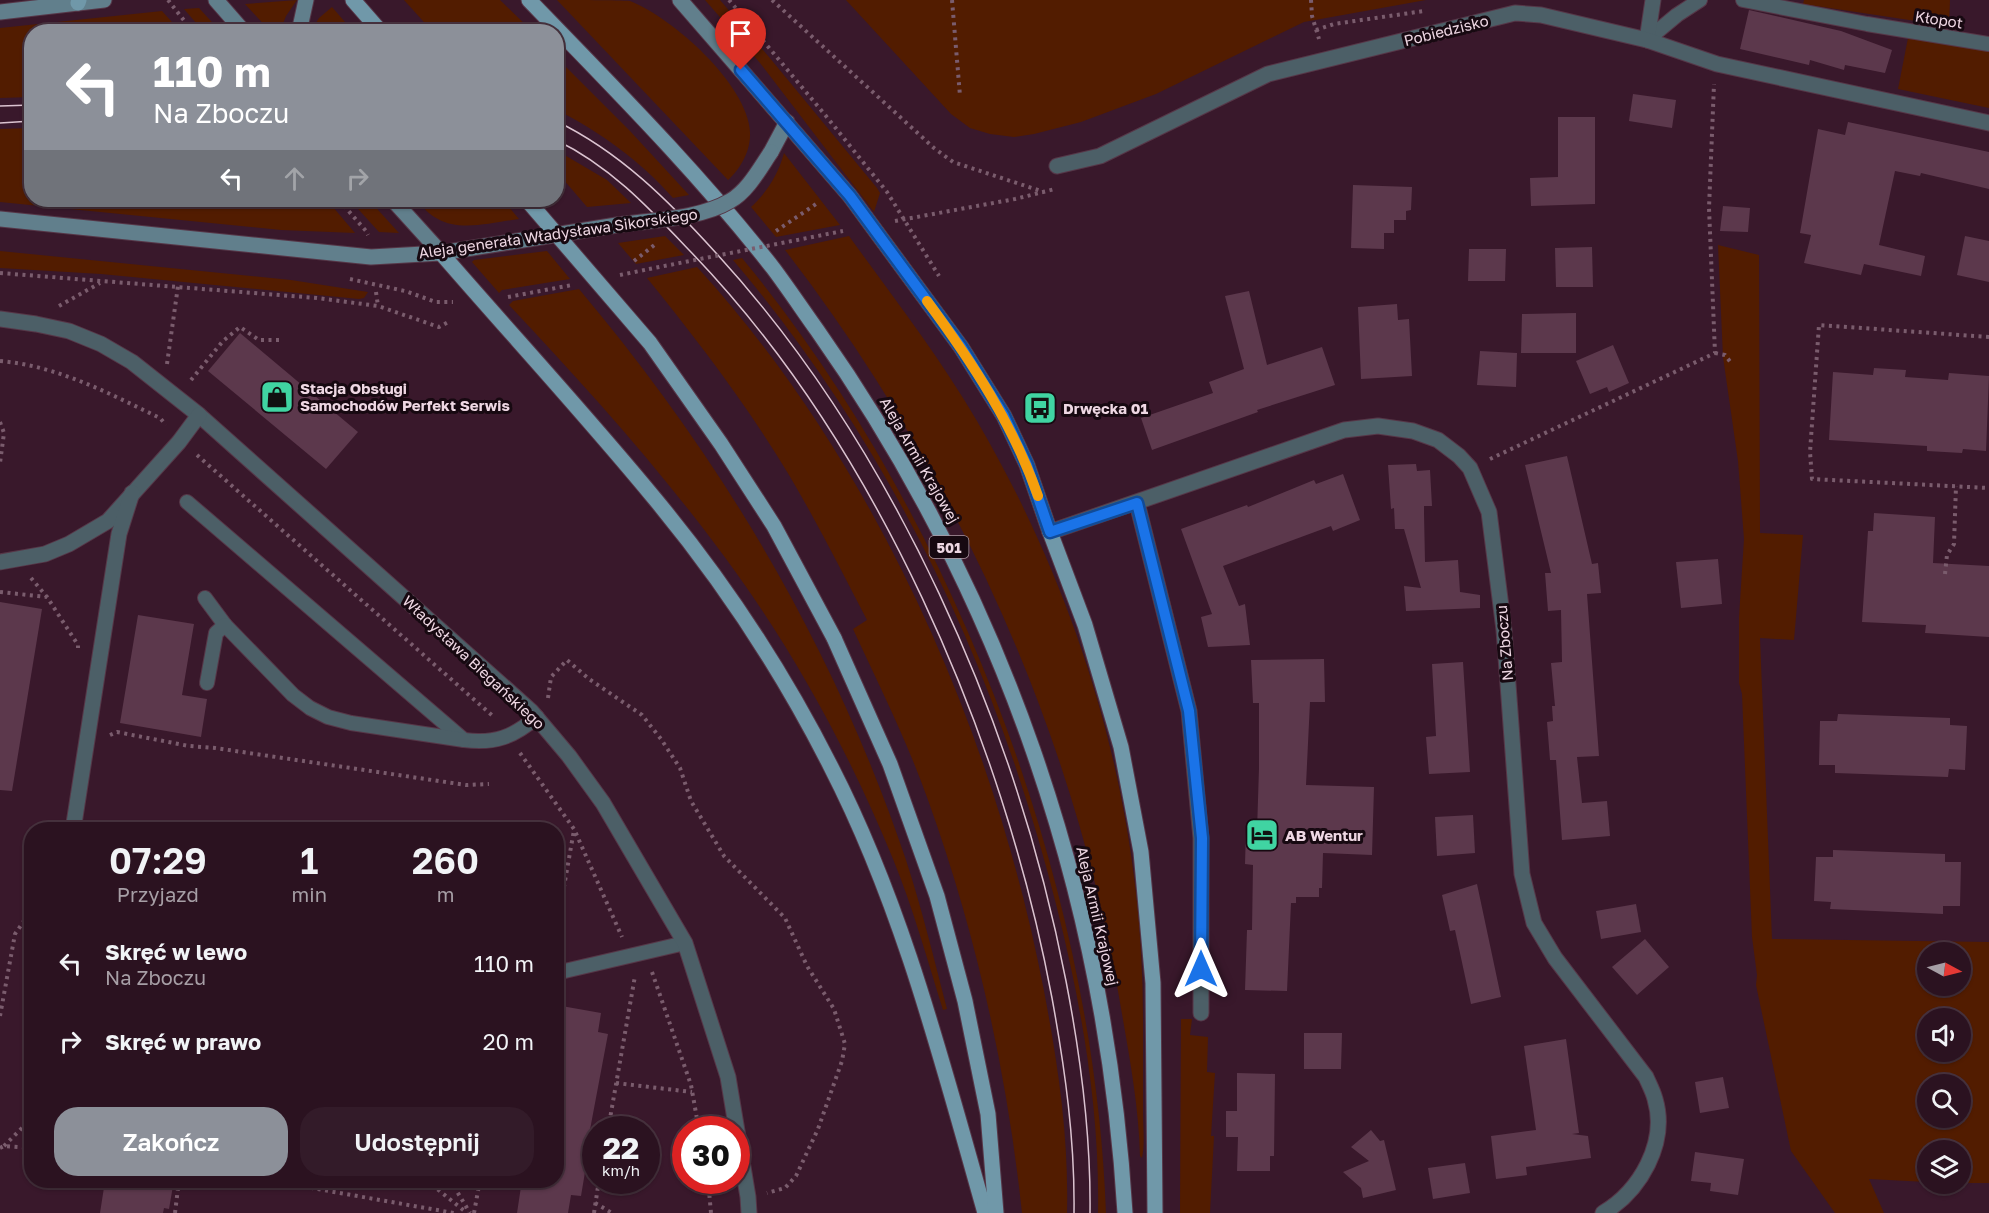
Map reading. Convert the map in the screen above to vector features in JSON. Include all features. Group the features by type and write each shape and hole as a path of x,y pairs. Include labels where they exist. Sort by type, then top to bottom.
{"main road":[{"path":"353,0 374,24"},
{"name":"Aleja Armii Krajowej","path":"529,0 552,24"},
{"name":"Aleja Armii Krajowej","path":"564,36 687,164 774,269 848,374 901,461 948,546 992,640 1029,736 1068,861 1089,948 1111,1078 1125,1213"},
{"path":"533,207 650,343 721,444 774,526 834,638 890,764 937,896 966,1001 988,1114 996,1213"},
{"path":"441,253 656,500 726,593 782,679 831,767 870,851 897,919 916,976 985,1213"},
{"path":"1050,532 1085,625 1121,747 1141,852 1153,983 1155,1213"}],"street":[{"path":"0,12 78,1 104,0"},
{"path":"216,0 237,24"},
{"path":"301,24 306,0"},
{"path":"680,0 850,196 961,347 1004,416 1027,465 1050,532"},
{"path":"1647,40 1653,0"},
{"name":"Pobiedzisko","path":"1057,166 1100,156 1268,74 1515,13 1541,15 1647,40 1717,64 1989,123"},
{"name":"Aleja generała Władysława Sikorskiego","path":"0,219 371,257 441,253 706,212 732,201 748,185 788,122"},
{"path":"399,207 441,253"},
{"name":"Władysława Biegańskiego","path":"0,319 69,331 101,344 132,362 199,415 537,717 603,803 685,943 728,1077 749,1213"},
{"path":"0,562 45,554 69,544 108,521 179,442 199,415"},
{"name":"Na Zboczu","path":"1050,532 1344,430 1378,426 1413,431 1438,440 1470,468 1489,512 1504,630 1522,874 1534,923 1555,958 1646,1077 1656,1100 1658,1118 1655,1146 1647,1168 1617,1204 1603,1213"},
{"path":"74,822 119,534 132,493"},
{"path":"1137,503 1189,711 1202,838 1201,1013"}],"lane":[{"path":"1647,40 1677,15 1700,0"},
{"name":"Kłopot","path":"1743,0 1989,44"},
{"path":"187,502 464,740"},
{"path":"205,598 225,625 293,695 310,708 328,717 351,723 482,742 500,740 525,727 537,717"},
{"path":"207,683 216,633 225,625"},
{"path":"564,971 685,943"}],"path":[{"path":"168,0 187,24"},
{"path":"729,0 861,158 887,192 903,220 1056,189"},
{"path":"772,0 925,140 953,162 1045,192"},
{"path":"952,0 960,96"},
{"path":"1311,0 1312,16"},
{"path":"1316,30 1334,24 1426,10"},
{"path":"1714,80 1709,208 1715,353"},
{"path":"776,231 819,202"},
{"path":"345,207 368,236"},
{"path":"649,269 844,231"},
{"path":"634,261 664,237"},
{"path":"0,273 178,286 378,306 439,327 450,321"},
{"path":"167,365 178,286"},
{"path":"376,292 378,306"},
{"path":"1989,337 1819,325 1810,452 1812,479 1989,488"},
{"path":"188,383 223,341 240,327 259,340 281,340"},
{"path":"1492,458 1715,353 1725,355 1732,364"},
{"path":"0,361 15,362 75,378 160,418"},
{"path":"0,422 4,433 0,463"},
{"path":"158,433 165,424"},
{"path":"1944,574 1947,555 1954,544 1956,486"},
{"path":"30,577 47,597 78,645 76,657"},
{"path":"0,592 47,597"},
{"path":"537,717 549,696 552,676 567,660 589,679 642,715 680,768 691,801 724,856 785,918 807,966 834,1009 846,1044 842,1061 818,1129 796,1176 784,1188"},
{"path":"87,744 117,732 189,746 466,785 489,784"},
{"path":"564,886 574,829"},
{"path":"0,1016 15,934 24,921"},
{"path":"610,1116 636,972"},
{"path":"616,1083 692,1092"},
{"path":"2,1147 24,1126"},
{"path":"2,1147 24,1148"},
{"path":"175,1213 178,1188"},
{"path":"312,1188 454,1213"},
{"path":"437,1188 470,1213"},
{"path":"455,1188 470,1213"},
{"path":"470,1213 478,1188"},
{"path":"594,1213 598,1194"},
{"path":"709,1194 711,1213"},
{"path":"597,1204 602,1213"},
{"path":"597,1204 612,1213"}],"shaded area":[{"path":"297,0 283,24 264,24 245,4"},
{"path":"404,0 500,0 525,24 426,24"},
{"path":"557,0 630,1 666,22 705,55 736,94 746,113 750,132 749,145 744,158 728,180"},
{"path":"705,0 720,0 877,188 880,193 874,212 760,63"},
{"path":"846,0 1426,0 1304,22 1156,94 1081,122 1014,137 990,134 970,128 951,114"},
{"path":"1804,0 1950,0 1949,26 1803,4"},
{"path":"332,7 347,24 315,24"},
{"path":"199,8 214,24 197,24 184,9"},
{"path":"162,11 174,24 38,24"},
{"path":"24,25 24,97 0,98 0,28"},
{"path":"1908,38 1989,51 1989,108 1898,89"},
{"path":"564,65 630,131 689,195 673,198 634,160 589,128 564,114"},
{"path":"24,128 24,204 0,202 0,129"},
{"path":"784,153 840,225 776,237 751,207 771,183"},
{"path":"564,155 607,180 631,203 587,207 564,180"},
{"path":"50,207 333,207 355,233 281,230"},
{"path":"356,207 375,207 399,233 379,232"},
{"path":"423,207 509,207 519,219 467,226 447,223"},
{"path":"665,236 684,255 636,264 618,243"},
{"path":"849,236 931,350 977,421 1015,491 1048,562 1077,636 1100,711 1119,787 1133,865 1141,943 1144,1142 1142,1158 1131,1067 1102,910 1074,809 1041,709 1001,611 955,516 903,424 847,335 785,250"},
{"path":"1718,245 1759,255 1760,533 1803,535 1794,640 1760,638 1772,939 1989,942 1989,1183 1971,1183 1971,1140 1917,1140 1917,1181 1869,1179 1884,1213 1835,1213 1791,1151 1756,985 1742,694 1739,683 1739,617 1744,539 1738,461 1723,357"},
{"path":"0,251 291,280 368,292 364,298 359,299 101,274 0,268"},
{"path":"547,251 570,279 502,290 499,293 472,262 474,260"},
{"path":"742,258 818,359 886,468 947,585 999,707 1041,833 1074,960 1096,1087 1106,1213 1098,1213 1096,1136 1088,1059 1074,983 1057,908 1033,820 1004,733 970,649 932,566 890,485 842,407 790,332 733,260"},
{"path":"697,267 761,343 819,426 872,514 919,605 960,700 994,797 1022,894 1044,991 1062,1101 1067,1213 1022,1213 1008,1108 975,952 945,850 920,778 853,629 867,620 773,449 721,374 647,278"},
{"path":"579,289 681,420 770,559 809,631 845,705 877,781 906,860 947,1009 943,1010 907,896 877,822 823,712 782,642 737,574 684,504 598,402 509,305 513,301"},
{"path":"1181,1019 1192,1019 1190,1035 1208,1037 1207,1072 1215,1073 1210,1213 1180,1213"}],"building":[{"path":"1749,10 1841,31 1892,50 1885,73 1845,65 1844,70 1810,60 1809,65 1740,49"},
{"path":"1633,94 1676,100 1672,128 1629,121"},
{"path":"1558,117 1595,117 1595,204 1531,206 1530,178 1558,177"},
{"path":"1848,122 1989,152 1989,189 1921,173 1920,176 1895,171 1879,245 1925,256 1921,276 1864,264 1861,275 1804,263 1811,235 1800,233 1818,129 1845,135"},
{"path":"1353,185 1412,187 1411,210 1406,211 1406,220 1394,220 1394,233 1384,233 1384,249 1351,248"},
{"path":"1723,206 1750,208 1748,232 1720,231"},
{"path":"1965,236 1989,241 1989,282 1957,275"},
{"path":"1592,247 1593,287 1556,287 1555,248"},
{"path":"1469,249 1506,249 1505,281 1468,281"},
{"path":"1249,291 1267,365 1322,347 1335,385 1257,410 1258,412 1152,450 1141,418 1213,393 1209,382 1244,369 1225,296"},
{"path":"1397,304 1398,320 1409,319 1412,376 1361,379 1358,307"},
{"path":"1576,313 1576,353 1521,353 1522,314"},
{"path":"240,333 358,432 326,469 208,371"},
{"path":"1613,345 1629,383 1609,392 1607,387 1590,394 1576,361"},
{"path":"1480,351 1517,353 1516,387 1477,385"},
{"path":"1874,368 1906,370 1905,377 1948,380 1949,373 1989,376 1986,451 1963,449 1962,453 1927,451 1927,446 1829,440 1833,372 1873,375"},
{"path":"1567,456 1592,564 1598,563 1601,593 1587,594 1599,756 1577,757 1582,803 1607,801 1610,836 1562,840 1556,760 1550,760 1547,722 1553,721 1552,706 1555,706 1551,663 1562,662 1561,610 1548,611 1545,573 1551,573 1525,465"},
{"path":"1416,464 1417,471 1430,470 1432,506 1424,506 1425,562 1458,560 1460,592 1480,595 1480,608 1406,611 1404,586 1421,588 1404,529 1395,529 1394,508 1391,509 1388,465"},
{"path":"1343,474 1360,520 1333,531 1331,526 1223,566 1239,606 1245,604 1250,645 1208,647 1201,617 1212,614 1181,529 1247,505 1248,507 1314,480 1316,484"},
{"path":"1874,513 1935,517 1933,563 1989,566 1989,637 1925,633 1926,625 1862,622 1868,531 1873,531"},
{"path":"1718,559 1722,604 1681,608 1676,562"},
{"path":"0,602 42,609 12,791 0,790"},
{"path":"138,615 194,624 182,695 207,699 201,737 120,723"},
{"path":"1324,659 1325,702 1310,702 1306,785 1374,787 1372,855 1323,853 1322,888 1319,888 1319,897 1296,897 1296,903 1291,903 1287,991 1245,990 1247,930 1252,930 1253,865 1245,864 1246,830 1257,831 1259,768 1259,703 1253,703 1251,660"},
{"path":"1463,662 1470,772 1429,774 1426,737 1436,736 1432,664"},
{"path":"1838,714 1950,718 1950,725 1967,726 1965,770 1949,769 1948,777 1835,773 1835,765 1819,765 1820,721 1837,721"},
{"path":"1473,815 1475,853 1437,856 1435,817"},
{"path":"1833,850 1945,854 1945,862 1961,862 1960,906 1943,906 1943,914 1830,909 1831,902 1814,901 1816,857 1833,857"},
{"path":"1477,884 1501,997 1471,1004 1455,930 1450,931 1442,895"},
{"path":"1636,904 1641,932 1601,939 1596,911"},
{"path":"1645,939 1669,967 1637,995 1612,967"},
{"path":"564,1006 601,1013 598,1032 608,1034 593,1116 582,1116 581,1196 571,1195 568,1213 517,1213 521,1188 564,1188"},
{"path":"1304,1033 1342,1033 1341,1069 1304,1069"},
{"path":"1566,1039 1579,1133 1572,1134 1588,1136 1591,1158 1526,1167 1527,1175 1496,1179 1491,1136 1536,1130 1524,1046"},
{"path":"1237,1073 1275,1074 1274,1156 1270,1156 1270,1171 1237,1171 1238,1137 1226,1137 1226,1111 1237,1111"},
{"path":"1723,1077 1729,1108 1700,1113 1695,1082"},
{"path":"1371,1130 1380,1141 1384,1140 1396,1190 1363,1198 1361,1188 1343,1172 1369,1161 1351,1147"},
{"path":"1695,1152 1744,1159 1738,1195 1710,1191 1711,1183 1691,1181"},
{"path":"1465,1163 1470,1193 1433,1199 1428,1168"},
{"path":"104,1188 173,1188 169,1209 164,1208 163,1213 100,1213"}],"tram line":[{"path":"0,106 24,105"},
{"path":"0,123 24,122"},
{"path":"564,125 601,147 662,197 716,253 780,329 839,412 892,501 939,593 980,689 1015,786 1044,884 1066,981 1080,1067 1089,1154 1090,1213"},
{"path":"564,144 594,162 644,204 689,250 756,327 818,411 873,502 922,598 965,697 1001,798 1030,899 1052,998 1065,1078 1073,1159 1074,1213"}],"slow traffic":[{"path":"927,301 961,347 1004,416 1027,465 1038,496"}],"place":[{"name":"Stacja Obsługi Samochodów Perfekt Serwis","path":"277,397"},
{"name":"Drwęcka 01","path":"1040,408"},
{"name":"AB Wentur","path":"1262,835"}],"route":[{"path":"741,70 850,196 961,347 1004,416 1027,465 1050,532 1137,503 1189,711 1202,838 1201,969"}]}
